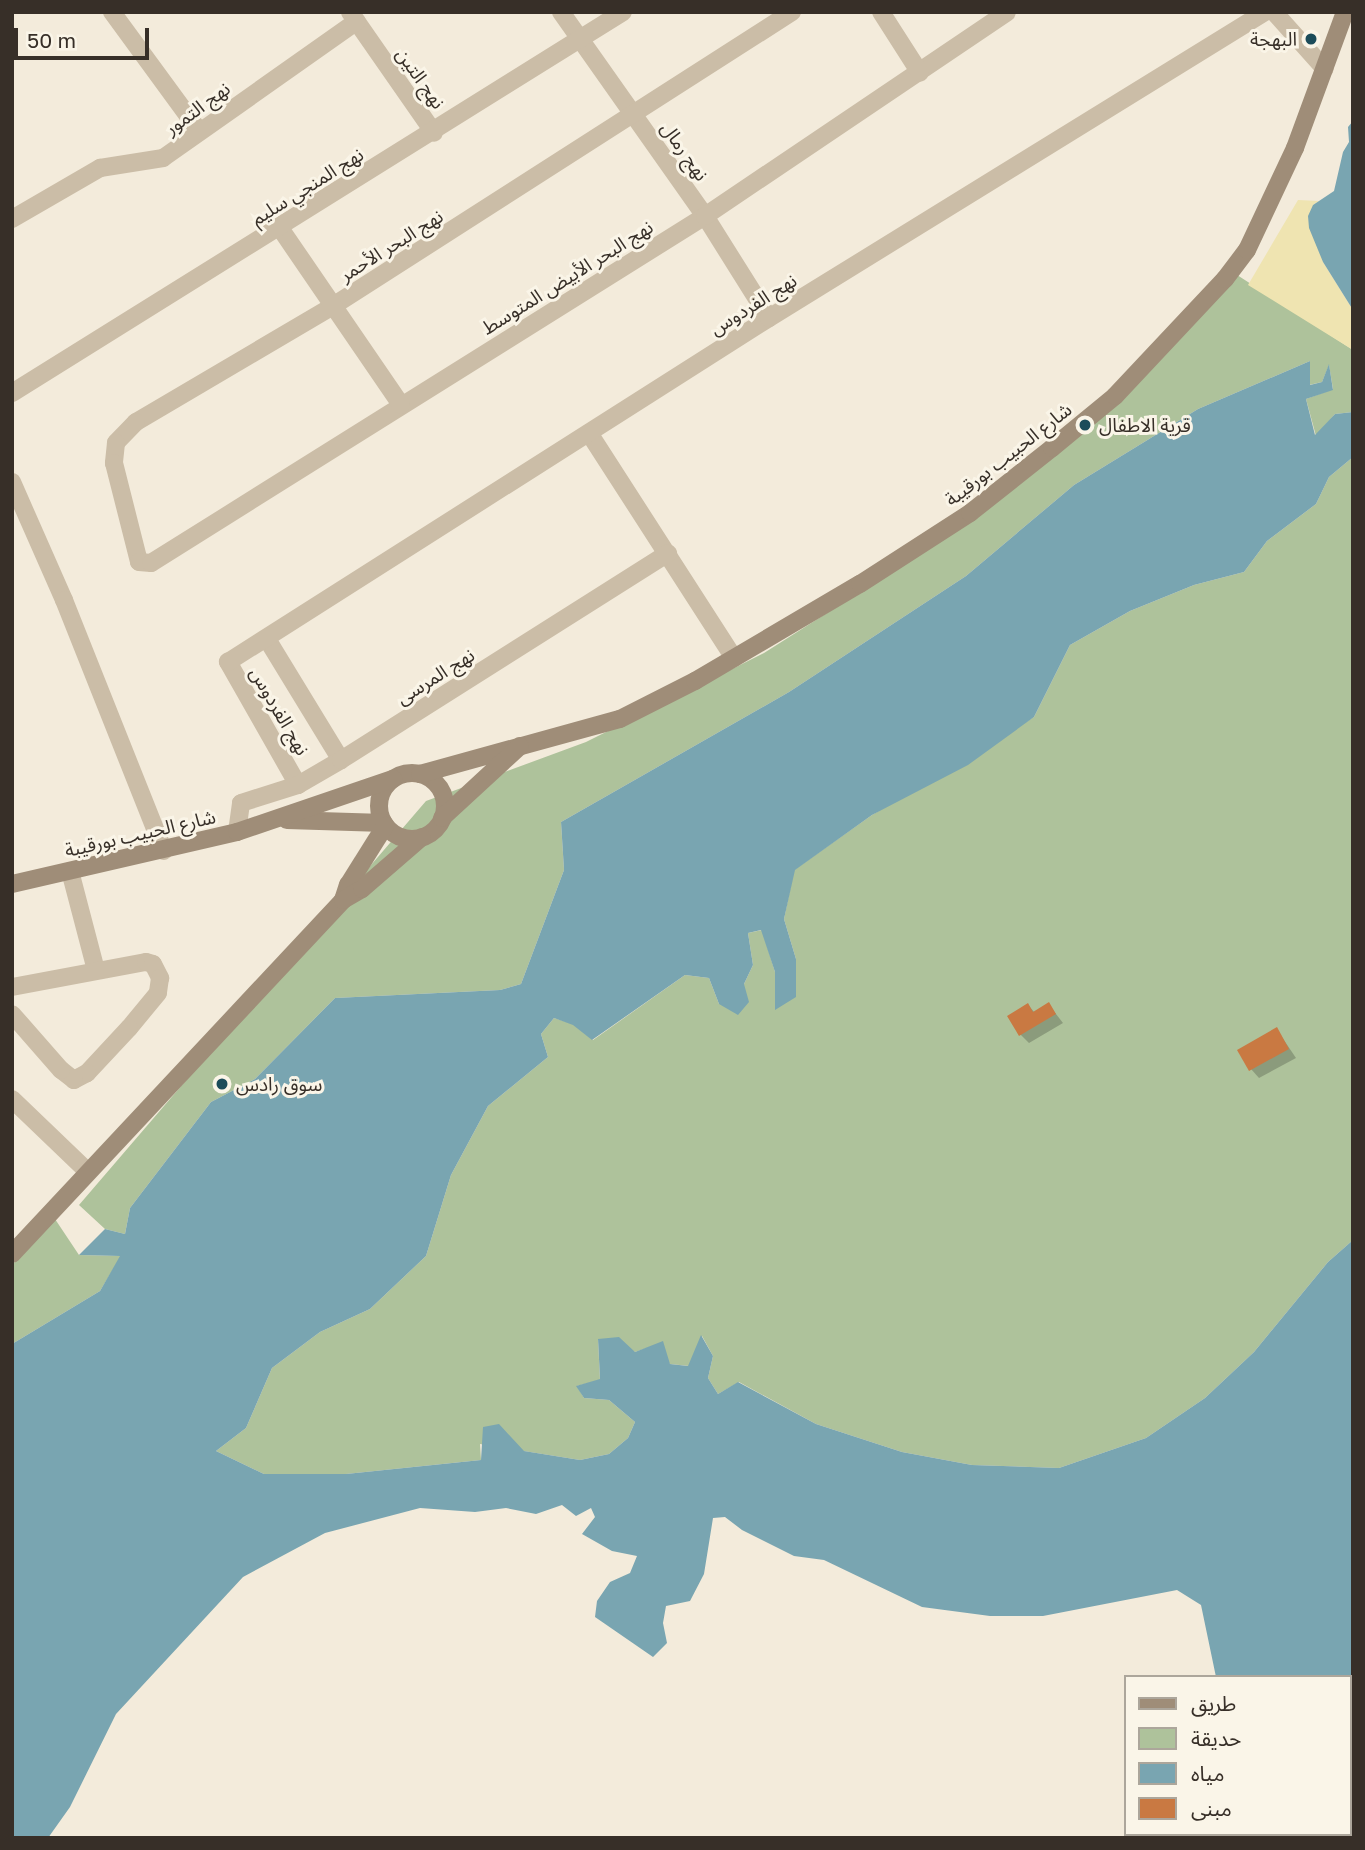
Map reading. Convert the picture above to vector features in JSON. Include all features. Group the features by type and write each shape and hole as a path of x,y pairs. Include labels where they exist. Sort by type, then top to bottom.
{"street":[{"path":"112,12 199,131"},
{"name":"نهج رمال","path":"561,12 705,216 769,318"},
{"name":"نهج المنجي سليم","path":"12,393 434,133 623,12"},
{"name":"نهج البحر الأحمر","path":"141,564 136,556 114,463 116,443 136,422 333,306 634,116 792,12"},
{"path":"881,12 920,73"},
{"name":"نهج البحر الأبيض المتوسط","path":"141,564 151,563 705,216 1007,12"},
{"name":"نهج الفردوس","path":"298,785 228,662 769,318 1265,12"},
{"path":"1274,12 1325,69"},
{"name":"شارع الحبيب بورقيبة","path":"420,774 620,719 734,658 860,584 970,513 1115,396 1225,279 1247,250 1280,182 1345,12"},
{"name":"نهج التمور","path":"12,219 100,168 163,158 352,15"},
{"name":"نهج التين","path":"352,15 434,133"},
{"path":"280,228 401,405"},
{"path":"589,433 734,658"},
{"path":"12,482 64,600 164,851"},
{"name":"نهج المرسى","path":"237,832 241,803 298,785 341,760 668,552"},
{"name":"نهج الفردوس","path":"267,639 341,760"},
{"name":"شارع الحبيب بورقيبة","path":"442,818 523,744"},
{"path":"12,1254 343,900 362,889 422,837 431,833 445,809 441,791 436,783 420,774 410,773 393,779 379,801 384,824 348,886 343,900"},
{"name":"شارع الحبيب بورقيبة","path":"12,884 237,832 393,779"},
{"name":"شارع الحبيب بورقيبة","path":"276,819 384,824"},
{"path":"384,824 403,837 422,837"},
{"path":"70,871 96,970"},
{"path":"12,987 96,970 153,964 160,985 158,993 129,1028 74,1080 67,1077 12,1014"},
{"path":"12,1099 87,1171"}],"green space":[{"path":"1234,273 1353,350 1353,412 1335,414 1316,436 1306,399 1333,389 1329,365 1322,382 1309,385 1310,361 1198,409 1074,485 966,576 789,692 561,822 564,870 521,984 500,990 335,998 255,1079 211,1102 130,1208 125,1234 105,1229 79,1205 426,801 586,742 764,653 972,521"},
{"path":"1353,457 1353,1240 1328,1262 1254,1352 1205,1398 1146,1438 1059,1468 972,1465 902,1452 816,1424 739,1382 718,1394 708,1378 713,1356 702,1336 689,1366 670,1364 647,1348 635,1352 598,1339 600,1380 577,1386 584,1398 609,1400 635,1422 628,1438 609,1454 580,1460 480,1444 481,1460 346,1474 264,1474 216,1451 246,1428 272,1368 320,1332 370,1309 426,1256 451,1175 488,1106 548,1057 541,1034 554,1018 573,1024 593,1040 685,975 709,978 719,1004 744,984 753,965 748,933 762,930 775,972 776,1009 796,959 784,919 794,870 872,815 1034,717 1070,645 1130,611 1194,585 1244,572 1267,541 1316,504 1329,477"},
{"path":"55,1219 79,1255 121,1256 100,1291 12,1344 12,1265"}],"sand":[{"path":"1298,200 1319,201 1313,205 1323,262 1353,310 1353,350 1248,285"}],"water":[{"path":"1353,121 1353,310 1323,262 1309,228 1308,216 1313,205 1334,191 1343,152 1349,142 1348,127"},
{"path":"1310,361 1310,385 1322,382 1329,364 1333,390 1306,399 1315,435 1335,414 1353,412 1353,457 1329,477 1316,504 1267,541 1244,572 1194,585 1130,611 1070,645 1034,717 968,765 872,815 795,870 784,919 796,959 796,997 775,1010 775,972 761,930 748,933 753,965 744,984 749,1002 738,1015 719,1004 709,978 685,975 592,1040 573,1025 554,1018 541,1034 548,1057 488,1106 451,1175 426,1256 370,1309 320,1332 272,1368 246,1428 216,1451 264,1474 346,1474 481,1460 483,1427 499,1424 524,1451 580,1460 609,1454 628,1438 635,1422 609,1400 584,1398 576,1386 600,1379 598,1339 619,1337 635,1352 663,1341 670,1364 688,1366 701,1335 713,1356 708,1378 718,1394 738,1382 816,1424 902,1452 972,1465 1059,1468 1146,1438 1205,1398 1254,1352 1328,1262 1353,1240 1353,1838 1274,1836 1351,1836 1351,1675 1216,1675 1201,1605 1177,1590 1043,1616 990,1616 922,1607 824,1560 794,1556 742,1530 725,1517 713,1518 704,1574 690,1601 666,1606 663,1623 667,1643 653,1657 595,1617 597,1601 610,1582 630,1573 637,1556 612,1551 582,1534 595,1517 591,1508 576,1516 562,1505 536,1514 506,1508 475,1512 420,1508 325,1533 243,1577 116,1714 70,1807 48,1838 12,1838 12,1344 100,1291 120,1256 79,1255 105,1229 125,1234 130,1208 211,1102 255,1079 335,998 500,990 521,984 564,870 561,822 789,692 966,576 1074,485 1198,409"}],"building":[{"path":"1049,1002 1056,1014 1019,1036 1007,1016 1028,1003 1033,1012"},
{"path":"1277,1027 1289,1049 1249,1071 1237,1050"}],"place":[{"name":"البهجة","path":"1311,39"},
{"name":"قرية الاطفال","path":"1085,425"},
{"name":"سوق رادس","path":"222,1084"}]}
